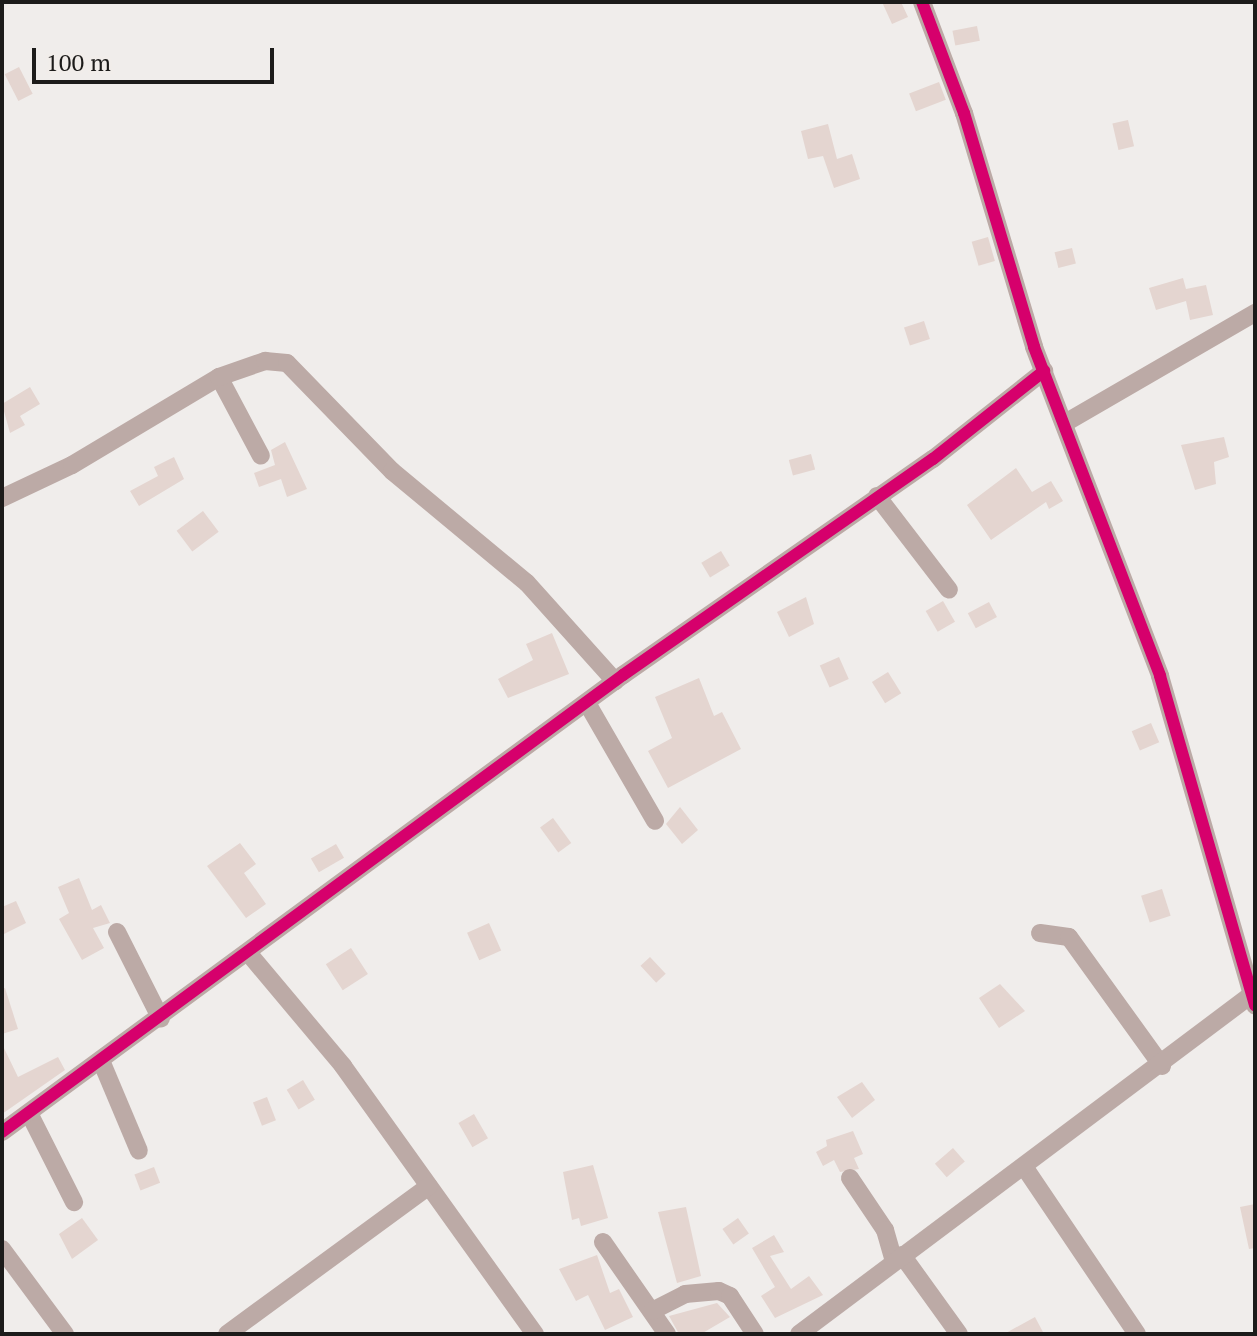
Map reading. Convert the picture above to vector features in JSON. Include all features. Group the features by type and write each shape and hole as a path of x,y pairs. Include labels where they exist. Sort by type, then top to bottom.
{"street":[{"path":"799,1334 1254,998 1160,676 1044,371 964,113 922,2"},
{"path":"1065,423 1255,313"},
{"path":"2,498 72,465 219,377 265,361 287,363 392,471 527,583 615,681"},
{"path":"2,1132 250,955 615,681 877,496 1044,371"},
{"path":"219,377 261,456"},
{"path":"877,496 949,590"},
{"path":"587,703 655,821"},
{"path":"117,932 161,1019"},
{"path":"1040,933 1069,937 1162,1066"},
{"path":"250,955 343,1066 535,1334"},
{"path":"102,1063 139,1151"},
{"path":"29,1113 74,1202"},
{"path":"1025,1168 1137,1334"},
{"path":"850,1178 885,1230 898,1258 959,1334"},
{"path":"227,1334 249,1328 429,1186"},
{"path":"603,1242 667,1334"},
{"path":"2,1249 65,1334"},
{"path":"652,1311 685,1294 719,1291 730,1296 755,1334"}],"building":[{"path":"882,2 901,2 908,17 892,24"},
{"path":"977,26 980,41 955,45 952,31"},
{"path":"19,67 33,94 18,101 5,74"},
{"path":"939,82 946,100 916,111 909,93"},
{"path":"1128,120 1134,146 1118,150 1112,124"},
{"path":"828,124 837,159 852,154 860,179 834,188 823,156 808,159 801,131"},
{"path":"988,237 995,261 979,266 972,242"},
{"path":"1072,248 1076,264 1058,268 1055,252"},
{"path":"1183,278 1186,289 1206,285 1213,315 1190,320 1186,301 1156,310 1149,288"},
{"path":"924,321 930,339 910,346 904,327"},
{"path":"30,387 40,404 20,416 25,425 10,433 2,404"},
{"path":"1224,437 1229,457 1214,462 1216,484 1195,490 1181,445"},
{"path":"285,442 307,489 287,497 281,479 259,487 254,473 275,465 271,450"},
{"path":"811,454 815,469 793,475 789,460"},
{"path":"174,457 184,479 139,506 130,491 158,476 154,467"},
{"path":"1016,468 1032,492 1051,481 1063,501 1049,509 1046,502 991,540 967,505"},
{"path":"203,511 219,532 192,552 177,531"},
{"path":"721,551 730,566 710,577 701,563"},
{"path":"806,597 814,624 789,637 777,612"},
{"path":"943,601 955,622 938,632 926,611"},
{"path":"989,602 997,617 976,628 968,613"},
{"path":"552,633 569,674 508,698 498,679 533,660 526,644"},
{"path":"839,657 849,679 830,687 820,666"},
{"path":"888,672 901,693 885,703 872,682"},
{"path":"699,678 714,716 722,712 741,749 668,788 648,751 672,738 655,697"},
{"path":"1151,723 1159,742 1140,751 1132,731"},
{"path":"680,807 698,830 682,844 666,824"},
{"path":"553,818 571,843 558,852 540,827"},
{"path":"240,843 256,864 244,873 266,904 246,918 207,866"},
{"path":"336,844 344,858 319,872 311,858"},
{"path":"79,878 92,910 101,905 110,923 93,928 104,948 82,960 59,919 69,913 58,887"},
{"path":"1162,889 1171,916 1150,922 1141,896"},
{"path":"16,901 26,923 2,935 2,907"},
{"path":"489,923 501,950 479,960 467,933"},
{"path":"351,948 368,974 343,990 326,964"},
{"path":"650,957 666,974 656,983 640,966"},
{"path":"1000,984 1025,1011 999,1028 979,998"},
{"path":"5,988 18,1029 2,1034 2,989"},
{"path":"2,1044 18,1077 58,1057 65,1070 2,1114"},
{"path":"303,1080 315,1100 299,1110 287,1090"},
{"path":"862,1082 875,1100 852,1118 837,1097"},
{"path":"267,1097 276,1120 262,1126 253,1102"},
{"path":"474,1114 488,1138 472,1147 458,1123"},
{"path":"853,1131 863,1154 854,1158 859,1169 840,1172 834,1160 823,1166 816,1152 827,1146 826,1140"},
{"path":"953,1148 965,1162 947,1177 935,1164"},
{"path":"593,1165 608,1218 581,1226 579,1218 572,1220 563,1172"},
{"path":"154,1167 160,1183 140,1190 134,1175"},
{"path":"1255,1204 1255,1248 1249,1249 1240,1207"},
{"path":"686,1207 701,1276 677,1283 658,1212"},
{"path":"82,1218 98,1240 72,1259 59,1234"},
{"path":"738,1218 749,1234 733,1244 722,1229"},
{"path":"774,1235 784,1252 770,1256 791,1289 809,1276 823,1295 775,1318 761,1296 775,1287 752,1248"},
{"path":"597,1255 610,1293 619,1289 633,1317 605,1330 588,1295 576,1301 559,1269"},
{"path":"717,1303 730,1317 701,1334 679,1334 669,1316"},
{"path":"1035,1317 1044,1334 1004,1334"}],"cycle path":[{"path":"922,2 964,113 1034,347 1160,676 1255,1006"},
{"path":"2,1132 623,675 933,459 1044,371"}]}
